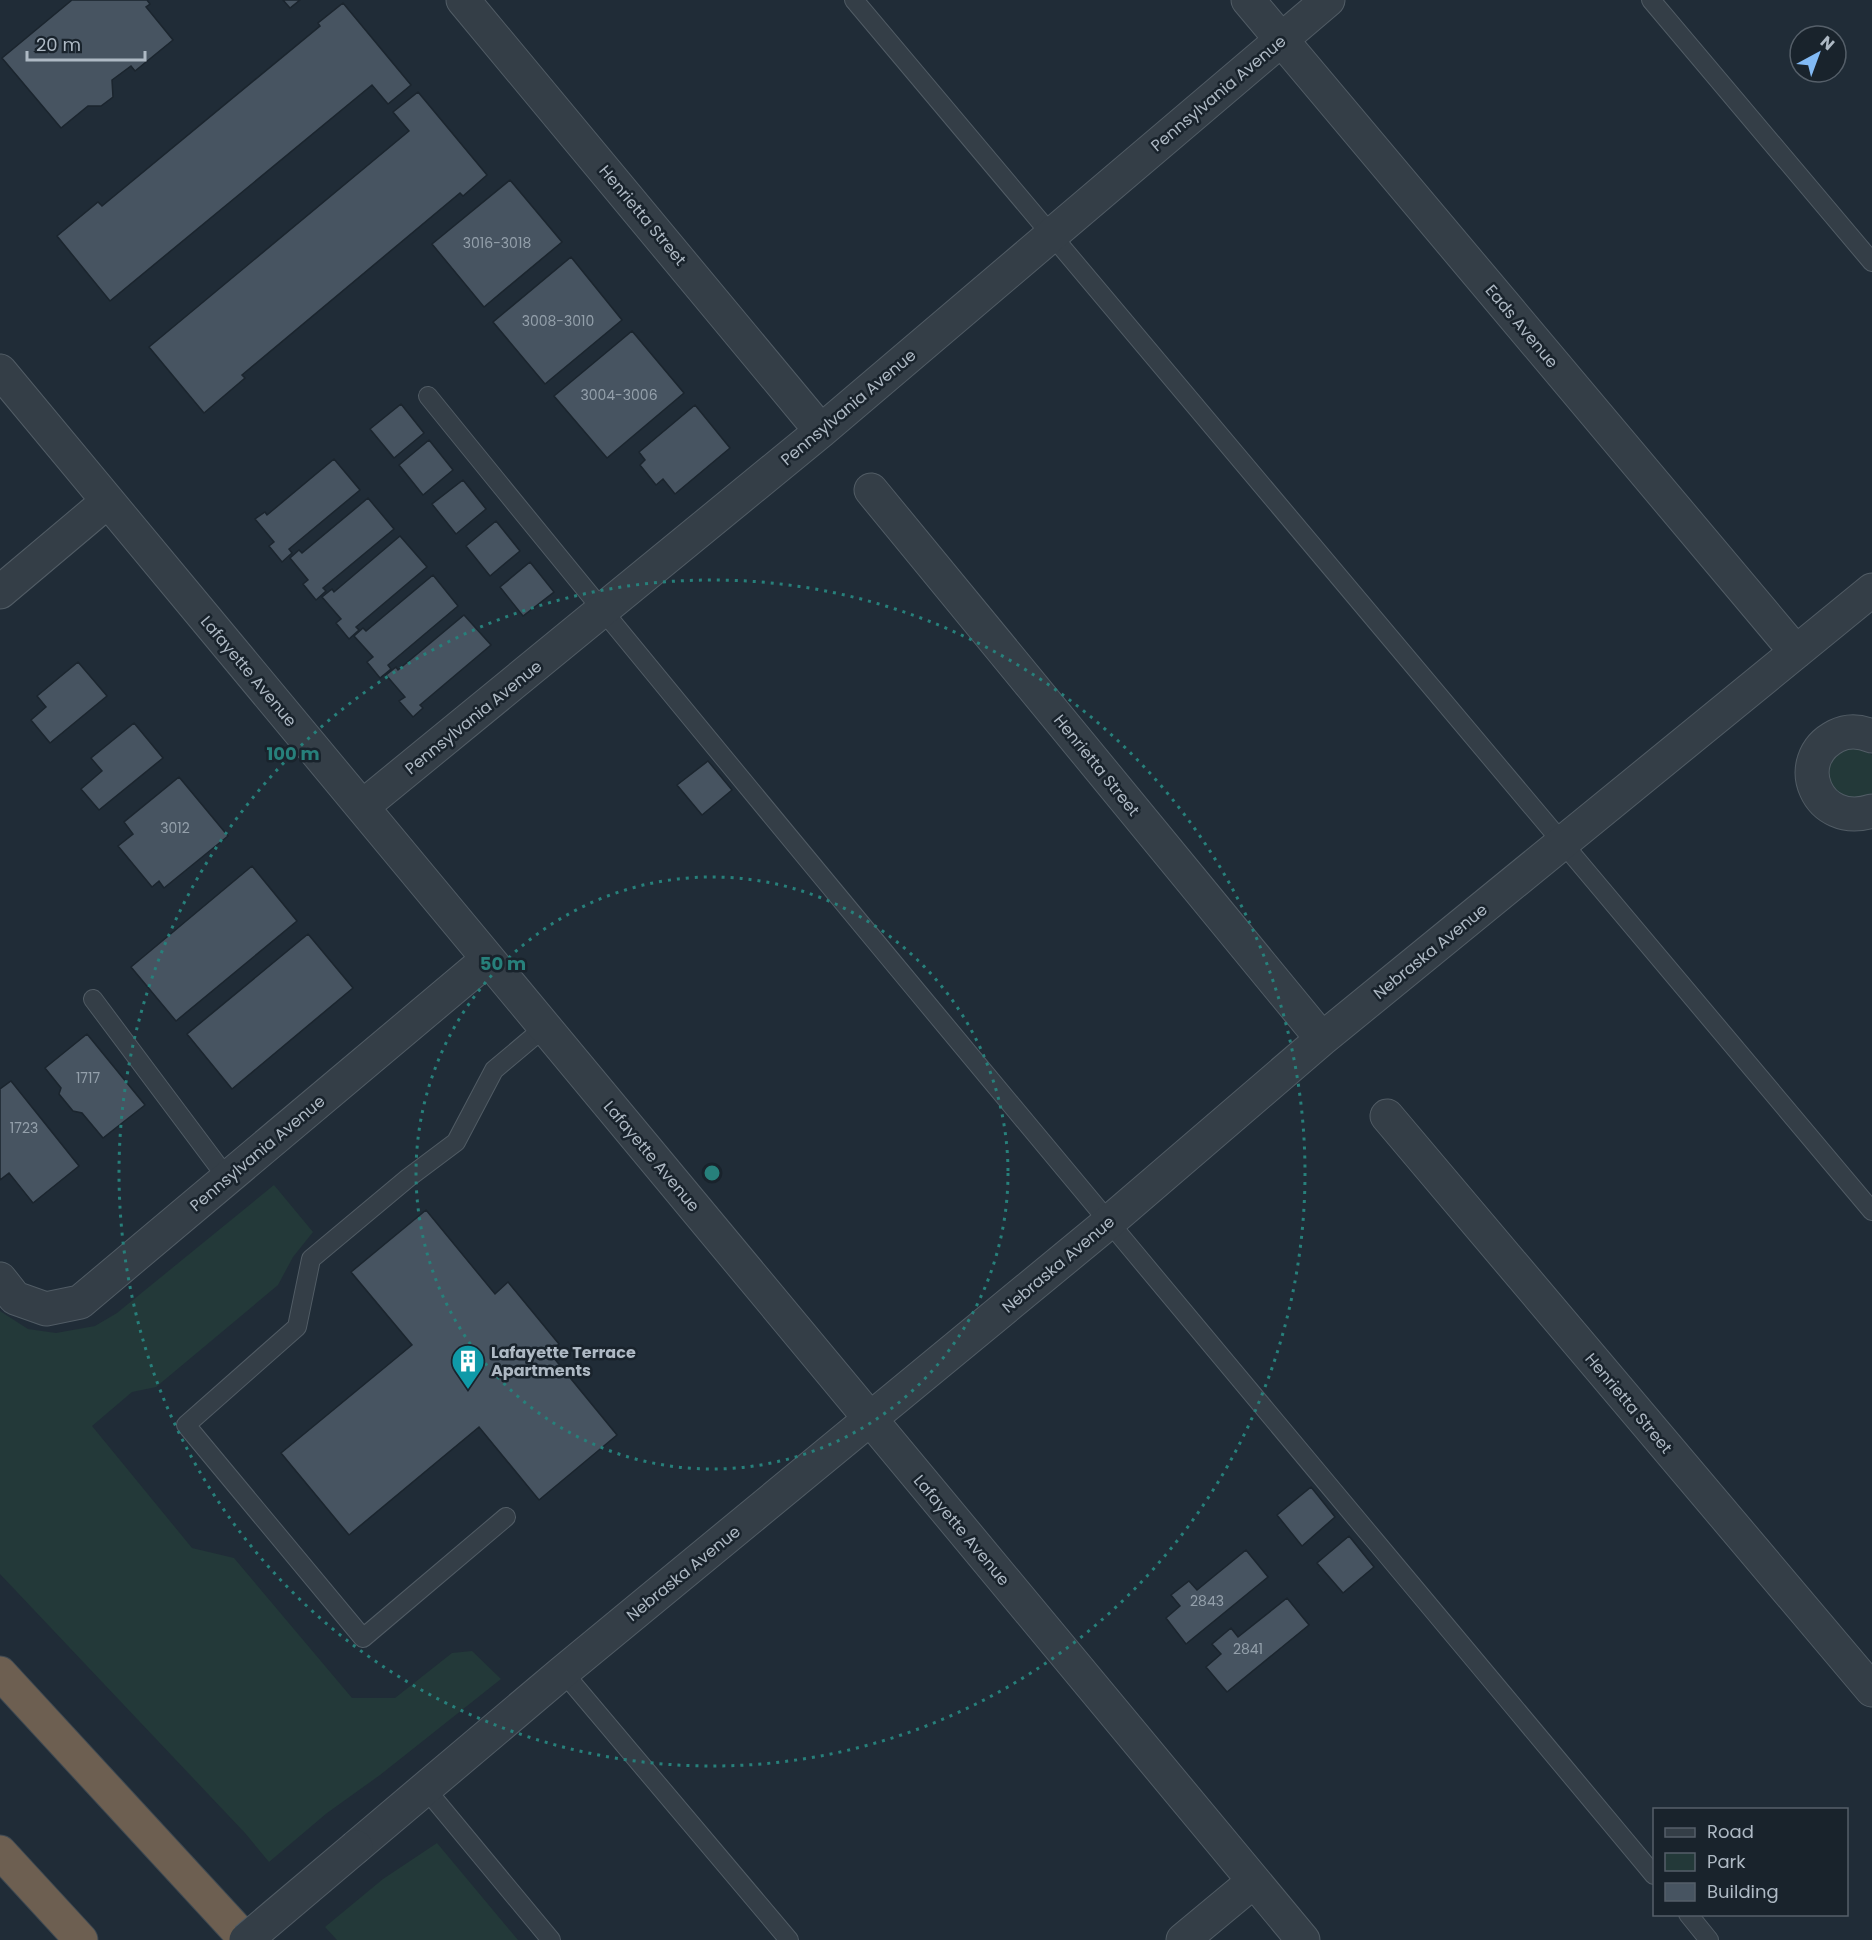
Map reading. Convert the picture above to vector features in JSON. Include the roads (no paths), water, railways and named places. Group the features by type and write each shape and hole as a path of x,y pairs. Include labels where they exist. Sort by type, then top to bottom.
{"highway":[{"path":"0,1673 246,1940"},
{"path":"0,1852 81,1940"}],"street":[{"name":"Henrietta Street","path":"463,0 821,431"},
{"name":"Eads Avenue","path":"1248,0 1796,652"},
{"name":"Pennsylvania Avenue","path":"362,807 821,431 1328,0"},
{"name":"Lafayette Avenue","path":"0,371 1303,1940"},
{"name":"Henrietta Street","path":"871,490 1322,1039"},
{"path":"0,592 108,501"},
{"name":"Nebraska Avenue","path":"246,1940 563,1672 1109,1222 1322,1039 1872,590"},
{"path":"1872,736 1853,731 1839,734 1827,741 1818,751 1813,764 1812,777 1823,802 1834,810 1847,815 1872,812"},
{"name":"Pennsylvania Avenue","path":"0,1280 15,1298 46,1309 80,1302 488,959"},
{"name":"Henrietta Street","path":"1387,1116 1872,1690"},
{"path":"1183,1940 1254,1881"}],"lane":[{"path":"854,0 1872,1211"},
{"path":"1651,0 1872,262"},
{"path":"428,396 602,611 1653,1874"},
{"path":"93,999 227,1178"},
{"path":"506,1517 363,1638 186,1425 297,1327 311,1259 408,1178 456,1142 494,1070 544,1027"},
{"path":"563,1672 789,1940"},
{"path":"425,1788 551,1940"},
{"path":"1690,1916 1709,1940"}],"place":[{"name":"Lafayette Terrace Apartments","path":"468,1390"}]}
